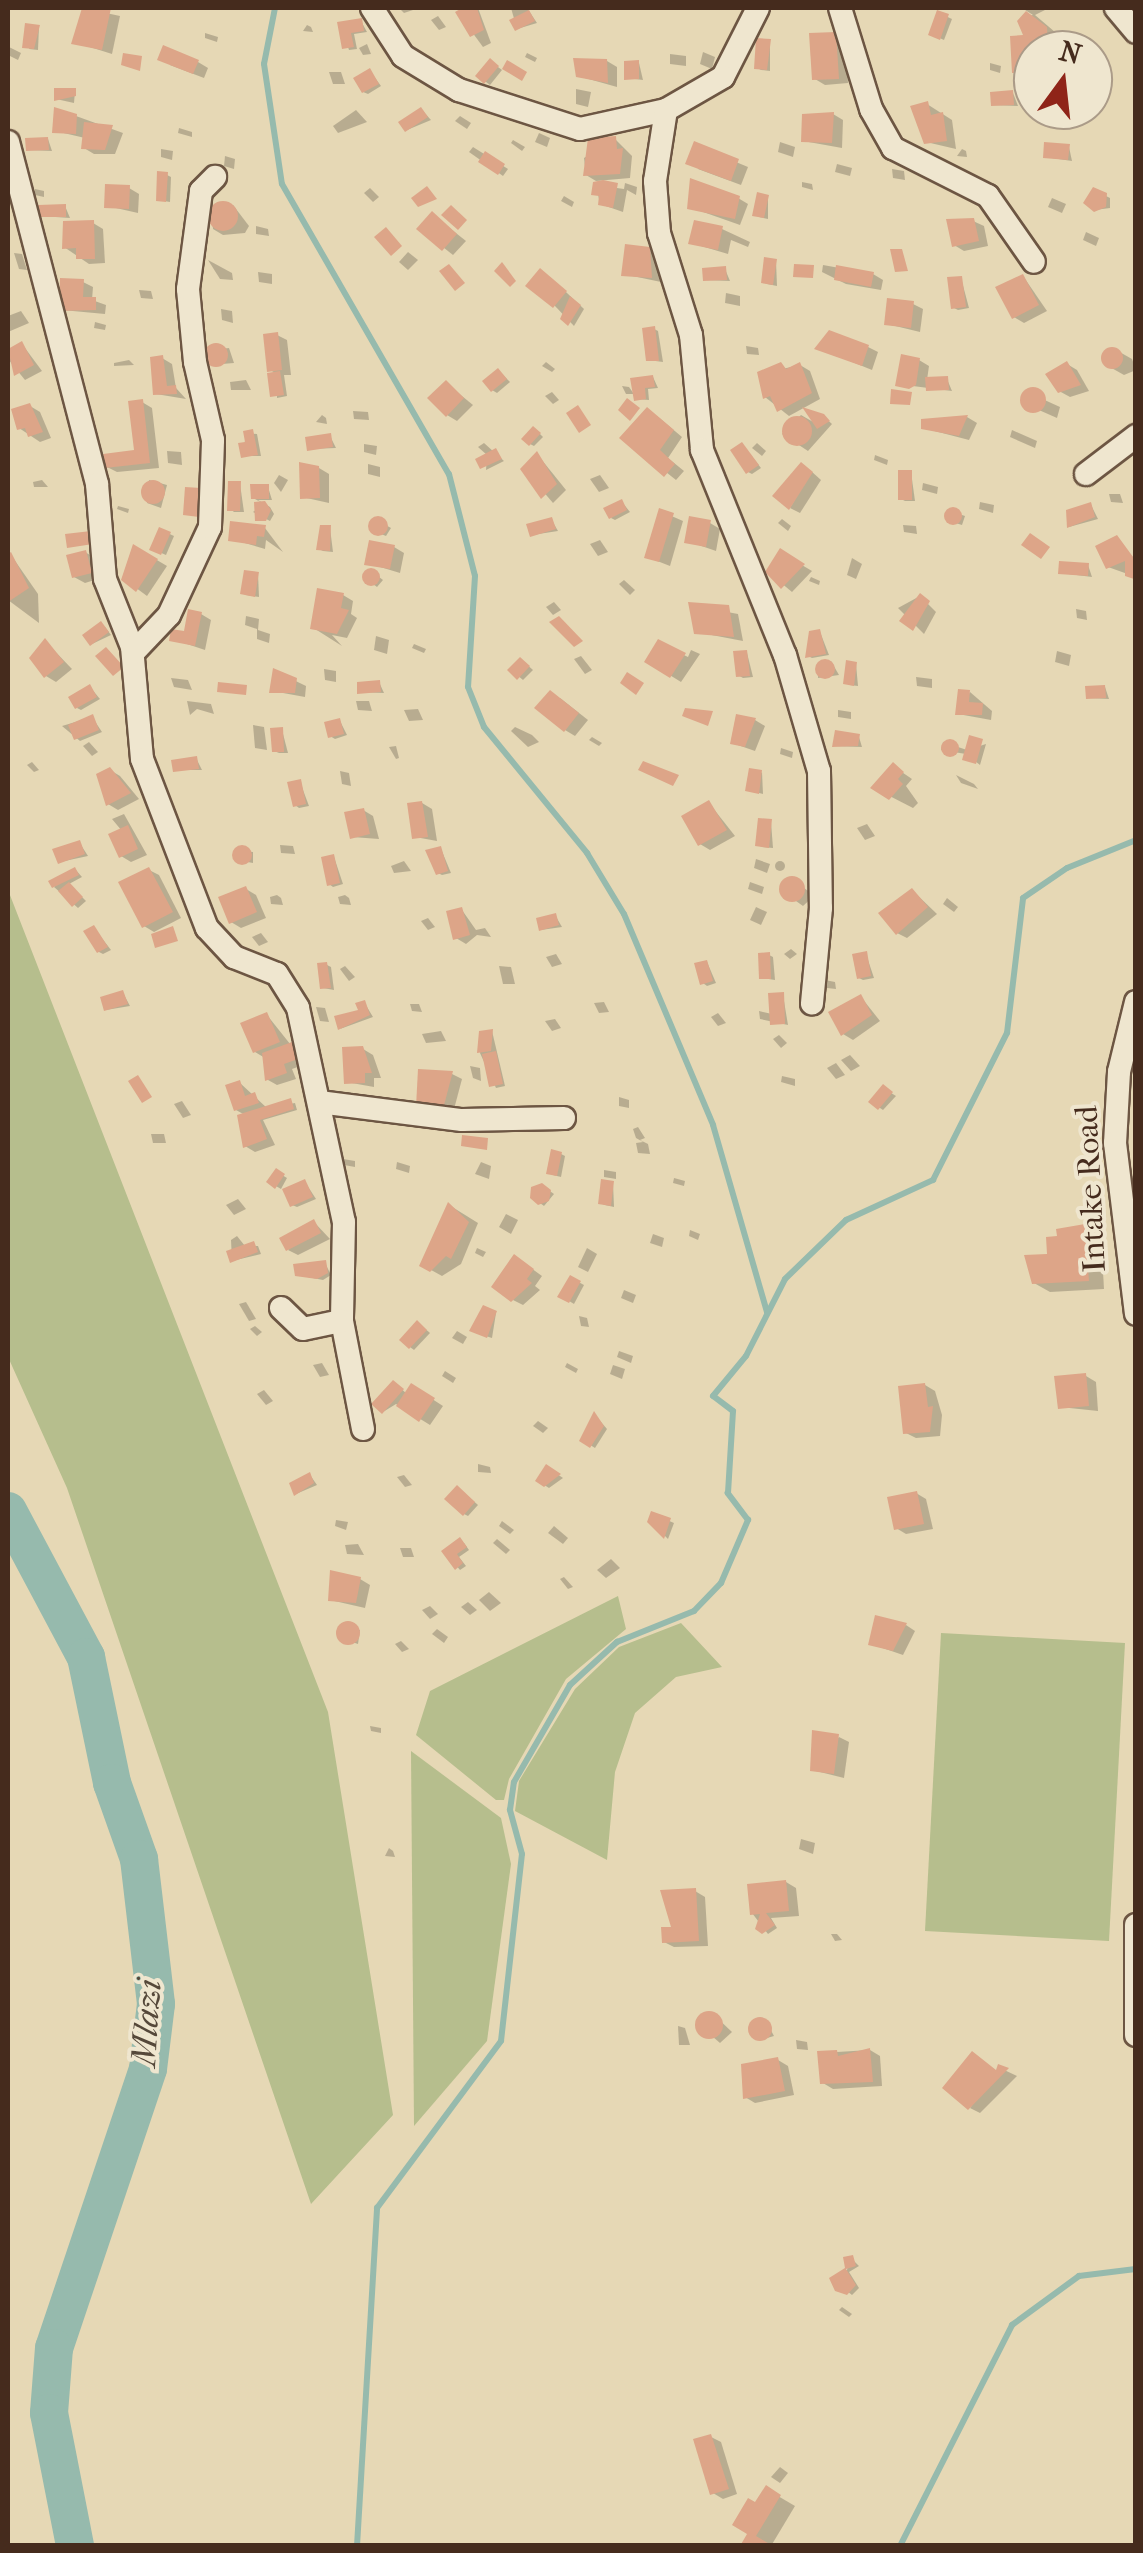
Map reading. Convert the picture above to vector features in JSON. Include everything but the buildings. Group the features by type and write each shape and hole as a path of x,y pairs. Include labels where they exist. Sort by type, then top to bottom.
{"street":[{"path":"372,8 403,56 458,90 580,129 666,110 722,77 758,8"},
{"path":"840,8 871,109 893,148 988,196 1034,262"},
{"path":"1116,8 1136,32"},
{"path":"666,110 656,155 659,232 691,335 702,450 785,656 822,785 812,1004"},
{"path":"8,142 97,484 105,579 133,653 142,759 206,928 234,957 272,971 288,985 319,1102 330,1179 344,1222 342,1322 364,1429"},
{"path":"133,653 169,615 210,527 213,440 195,362 188,289 198,204 216,176"},
{"path":"1086,474 1136,436"},
{"name":"Intake Road","path":"1136,1002 1119,1072 1115,1142 1136,1314"},
{"path":"319,1102 462,1120 564,1118"},
{"path":"281,1308 303,1329 342,1322"},
{"path":"1136,1926 1136,2035"}],"green space":[{"path":"8,890 328,1712 393,2115 311,2204 67,1488 8,1357"},
{"path":"618,1596 626,1629 566,1679 509,1779 504,1800 496,1800 416,1735 430,1691"},
{"path":"681,1623 722,1667 676,1677 635,1713 615,1772 607,1860 515,1811 519,1781 575,1689 619,1647"},
{"path":"941,1633 1125,1643 1109,1941 925,1931"},
{"path":"411,1751 501,1818 511,1864 487,2041 414,2126"}],"waterway":[{"path":"275,8 264,64 282,184 449,474 475,576 468,687 484,727 587,853 624,914 713,1125 767,1312"},
{"path":"357,2546 377,2208 501,2041 522,1854 510,1810 514,1782 570,1685 617,1642 694,1611 721,1583 748,1520 728,1493 733,1411 713,1396 746,1356 785,1279 846,1220 933,1180 1007,1033 1023,898 1067,868 1136,840"},
{"name":"Mlazi","path":"8,1511 86,1657 112,1783 139,1859 156,2004 148,2069 54,2348 49,2413 75,2546"},
{"path":"900,2546 1012,2325 1079,2276 1136,2269"}]}
